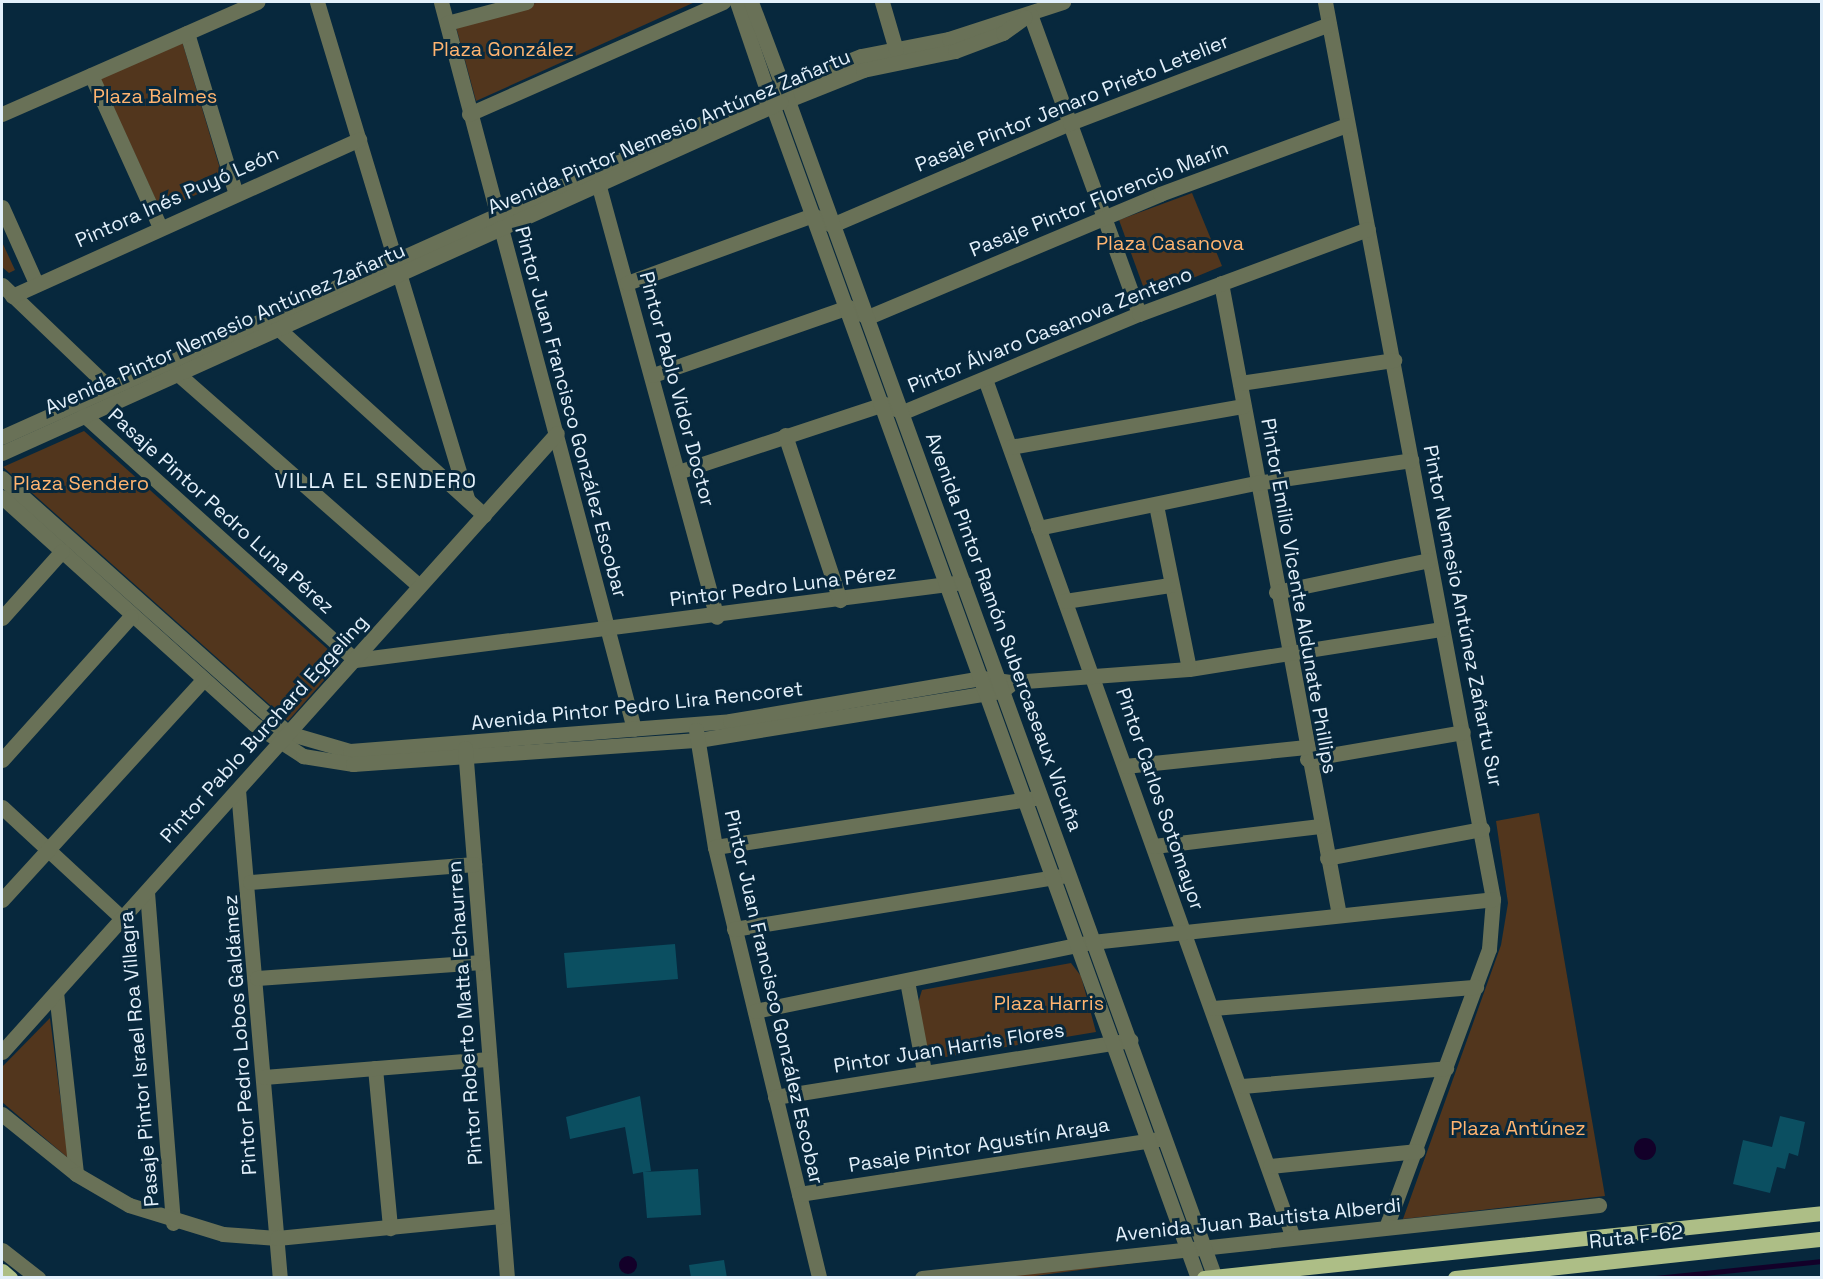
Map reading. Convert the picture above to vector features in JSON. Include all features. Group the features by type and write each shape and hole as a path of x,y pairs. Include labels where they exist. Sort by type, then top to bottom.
{"main road":[{"name":"Ruta F-62","path":"1211,1277 1821,1213"},
{"name":"Ruta F-62","path":"1455,1278 1821,1239"},
{"path":"2,1271 10,1278"}],"street":[{"path":"2,114 257,2"},
{"path":"317,2 467,498"},
{"name":"Pintor Juan Francisco González Escobar","path":"441,2 634,729"},
{"path":"447,22 526,2"},
{"path":"469,114 723,2"},
{"name":"Avenida Pintor Ramón Subercaseaux Vicuña","path":"737,2 832,225 903,412 963,582 1033,798 1122,1042 1150,1140 1198,1278"},
{"name":"Avenida Pintor Ramón Subercaseaux Vicuña","path":"751,2 813,215 884,404 948,585 996,684"},
{"path":"882,2 896,50"},
{"path":"1063,2 1030,14 1139,314"},
{"name":"Pintor Nemesio Antúnez Zañartu Sur","path":"1325,2 1394,360 1442,629 1482,829 1493,899 1489,949 1417,1151 1386,1227"},
{"name":"Avenida Pintor Nemesio Antúnez Zañartu","path":"778,96 863,70 955,51 1003,33 1030,14"},
{"name":"Avenida Pintor Nemesio Antúnez Zañartu","path":"2,437 399,268 861,56 896,50 1030,14"},
{"name":"Pasaje Pintor Jenaro Prieto Letelier","path":"832,225 1070,123 1329,24"},
{"path":"187,33 236,194"},
{"path":"91,75 160,227"},
{"name":"Pasaje Pintor Florencio Marín","path":"868,317 1104,216 1347,125"},
{"name":"Pintora Inés Puyó León","path":"7,291 36,283 359,139"},
{"name":"Pintor Pablo Vidor Doctor","path":"596,178 653,375 717,618"},
{"path":"2,207 36,283"},
{"path":"627,283 813,215 832,225"},
{"name":"Pintor Álvaro Casanova Zenteno","path":"678,472 884,404 903,412 1139,314 1368,229"},
{"name":"Pintor Emilio Vicente Aldunate Phillips","path":"1221,284 1306,753 1340,915"},
{"path":"7,291 111,389"},
{"path":"653,375 848,307 868,317"},
{"path":"273,323 484,515"},
{"name":"Avenida Pintor Nemesio Antúnez Zañartu","path":"2,453 178,374 273,323"},
{"path":"1240,383 1394,360"},
{"path":"178,374 419,586"},
{"name":"Pintor Carlos Sotomayor","path":"985,379 1242,1086 1292,1235"},
{"path":"1010,447 1243,406"},
{"name":"Pasaje Pintor Pedro Luna Pérez","path":"84,415 355,660"},
{"name":"Pintor Pablo Burchard Eggeling","path":"2,1052 557,433"},
{"path":"785,435 840,600"},
{"path":"1038,528 1256,483 1411,460"},
{"name":"Avenida Pintor Pedro Lira Rencoret","path":"2,478 303,756 353,764 634,729 792,713 996,684"},
{"name":"Avenida Pintor Pedro Lira Rencoret","path":"2,497 131,616 204,679 283,739"},
{"path":"1156,505 1170,585 1189,669"},
{"path":"2,618 62,551"},
{"path":"1276,592 1429,560"},
{"name":"Pintor Pedro Luna Pérez","path":"608,629 717,618 963,582"},
{"path":"1065,601 1170,585"},
{"path":"2,760 131,616"},
{"path":"355,660 608,629"},
{"path":"996,684 1094,674 1189,669 1290,657 1442,629"},
{"path":"2,900 204,679"},
{"name":"Avenida Pintor Pedro Lira Rencoret","path":"465,751 698,740 996,684"},
{"name":"Pintor Juan Francisco González Escobar","path":"695,724 715,846 819,1278"},
{"path":"1125,766 1306,753 1463,732"},
{"name":"Pintor Roberto Matta Echaurren","path":"465,751 507,1278"},
{"name":"Pintor Pedro Lobos Galdámez","path":"238,790 250,882 280,1278"},
{"path":"715,846 1033,798"},
{"path":"2,807 122,918"},
{"path":"1154,846 1320,826"},
{"path":"1327,858 1482,829"},
{"path":"250,882 474,864"},
{"path":"734,929 1061,876"},
{"name":"Pasaje Pintor Israel Roa Villagra","path":"147,892 173,1223"},
{"path":"755,1011 1086,944 1493,899"},
{"path":"257,978 481,962"},
{"path":"908,981 924,1071"},
{"path":"1213,1008 1476,987"},
{"path":"56,992 76,1174"},
{"name":"Avenida Pintor Ramón Subercaseaux Vicuña","path":"1122,1042 1166,1138 1206,1247 1211,1277"},
{"name":"Pintor Juan Harris Flores","path":"775,1097 924,1071 1122,1042"},
{"path":"264,1077 489,1059"},
{"path":"375,1068 390,1228"},
{"path":"1242,1086 1446,1068"},
{"path":"2,1114 76,1174 173,1223 277,1238 501,1216"},
{"name":"Pasaje Pintor Agustín Araya","path":"799,1194 1166,1138"},
{"path":"1270,1166 1417,1151"},
{"name":"Avenida Juan Bautista Alberdi","path":"922,1278 1189,1249 1292,1235 1599,1205"},
{"path":"2,1250 39,1278"}],"green space":[{"name":"Plaza González","path":"540,2 695,2 476,101 455,23"},
{"name":"Plaza Balmes","path":"181,38 224,182 161,211 99,76"},
{"name":"Plaza Casanova","path":"1192,193 1222,266 1147,297 1119,220"},
{"path":"2,242 15,270 9,273 2,267"},
{"name":"Plaza Sendero","path":"84,431 341,661 288,721 3,467"},
{"name":"Plaza Antúnez","path":"1539,813 1605,1196 1403,1219 1501,945 1508,903 1496,821"},
{"name":"Plaza Harris","path":"1071,963 1081,976 1096,1032 940,1058 928,1053 918,1003 922,990"},
{"path":"50,1018 68,1158 2,1102 2,1067"},
{"path":"1164,1259 1027,1277 939,1278"}],"shaded area":[{"path":"1645,1138 1653,1141 1656,1149 1653,1157 1645,1160 1637,1157 1634,1149 1637,1141"},
{"path":"628,1256 634,1259 637,1265 634,1271 628,1274 622,1271 619,1265 622,1259"}],"building":[{"path":"675,944 678,979 567,988 564,953"},
{"path":"640,1096 651,1171 644,1172 698,1169 701,1215 647,1218 643,1172 633,1174 625,1127 570,1139 566,1117"},
{"path":"1780,1116 1805,1122 1798,1156 1789,1153 1785,1169 1777,1167 1770,1193 1733,1184 1743,1140 1772,1147"},
{"path":"724,1260 727,1278 691,1278 689,1265"}],"waterway":[{"path":"1655,1278 1822,1261"}],"district":[{"name":"VILLA EL SENDERO","path":"376,481"}]}
